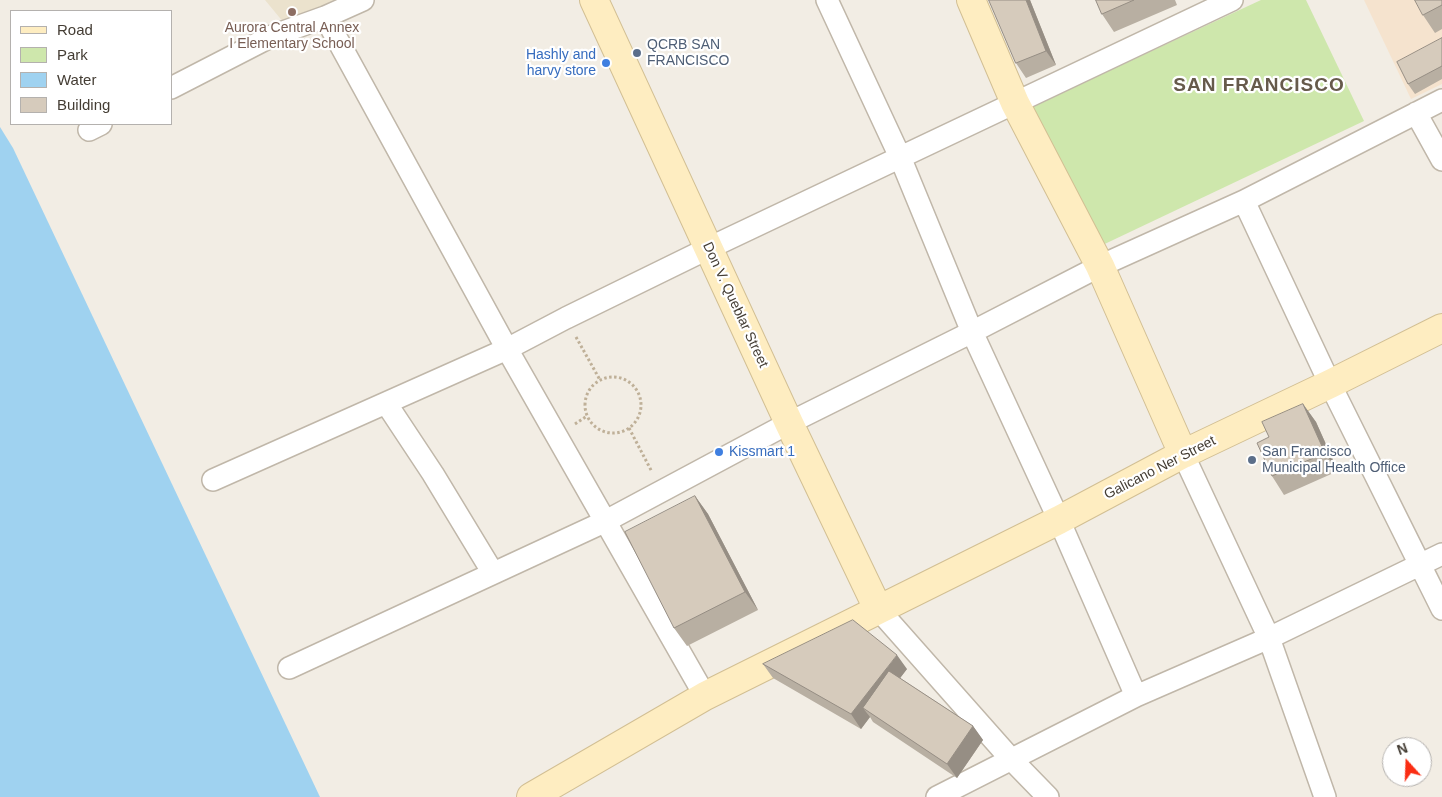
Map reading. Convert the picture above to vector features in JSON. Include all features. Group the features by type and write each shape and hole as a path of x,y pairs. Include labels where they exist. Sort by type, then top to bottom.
{"main road":[{"name":"Don V. Queblar Street","path":"594,0 789,423 878,609"},
{"path":"971,0 1015,103 1100,266 1184,454"},
{"name":"Galicano Ner Street","path":"530,797 705,696 1059,520 1184,454 1442,328"}],"street":[{"path":"172,87 272,36 325,17 363,0"},
{"path":"827,0 900,157 972,332 1059,520 1136,696"},
{"path":"212,480 507,349 709,248 1232,0"},
{"path":"325,17 507,349 705,696"},
{"path":"290,668 604,522 789,423 1100,266 1244,201 1442,100"},
{"path":"1416,113 1442,160"},
{"path":"1244,201 1330,384 1442,609"},
{"path":"386,403 434,474 493,573"},
{"path":"1184,454 1270,638 1325,797"},
{"path":"937,797 1010,758 1136,696 1270,638 1442,554"},
{"path":"878,609 1010,758 1048,797"}],"path":[{"path":"566,318 600,380"},
{"path":"612,376 629,381 636,387 640,395 640,413 636,421 629,428 620,432 601,430 587,416 585,407 586,397 590,389 600,380 612,376"},
{"path":"629,428 662,490"}],"shaded area":[{"name":"Aurora Central Annex I Elementary School","path":"265,0 336,0 284,23"},
{"path":"1364,0 1442,0 1442,84 1411,99"}],"green space":[{"path":"1261,0 1306,0 1364,121 1092,250 1029,108"}],"water":[{"path":"0,127 13,148 320,797 0,797"}],"building":[{"path":"989,0 1026,0 1046,51 1016,63"},
{"path":"1096,0 1134,0 1102,14"},
{"path":"1415,0 1442,0 1442,5 1423,15"},
{"path":"1442,38 1442,66 1408,84 1397,62"},
{"path":"1303,404 1325,453 1272,476 1257,443 1269,437 1262,422"},
{"path":"695,496 745,592 674,628 625,532"},
{"path":"853,620 897,655 851,714 763,664"},
{"path":"889,671 973,726 947,764 863,708"}],"place":[{"name":"Aurora Central Annex I Elementary School","path":"292,12"},
{"name":"QCRB SAN FRANCISCO","path":"637,53"},
{"name":"Hashly and harvy store","path":"606,63"},
{"name":"Kissmart 1","path":"719,452"},
{"name":"San Francisco Municipal Health Office","path":"1252,460"}],"district":[{"name":"SAN FRANCISCO","path":"1259,86"}]}
